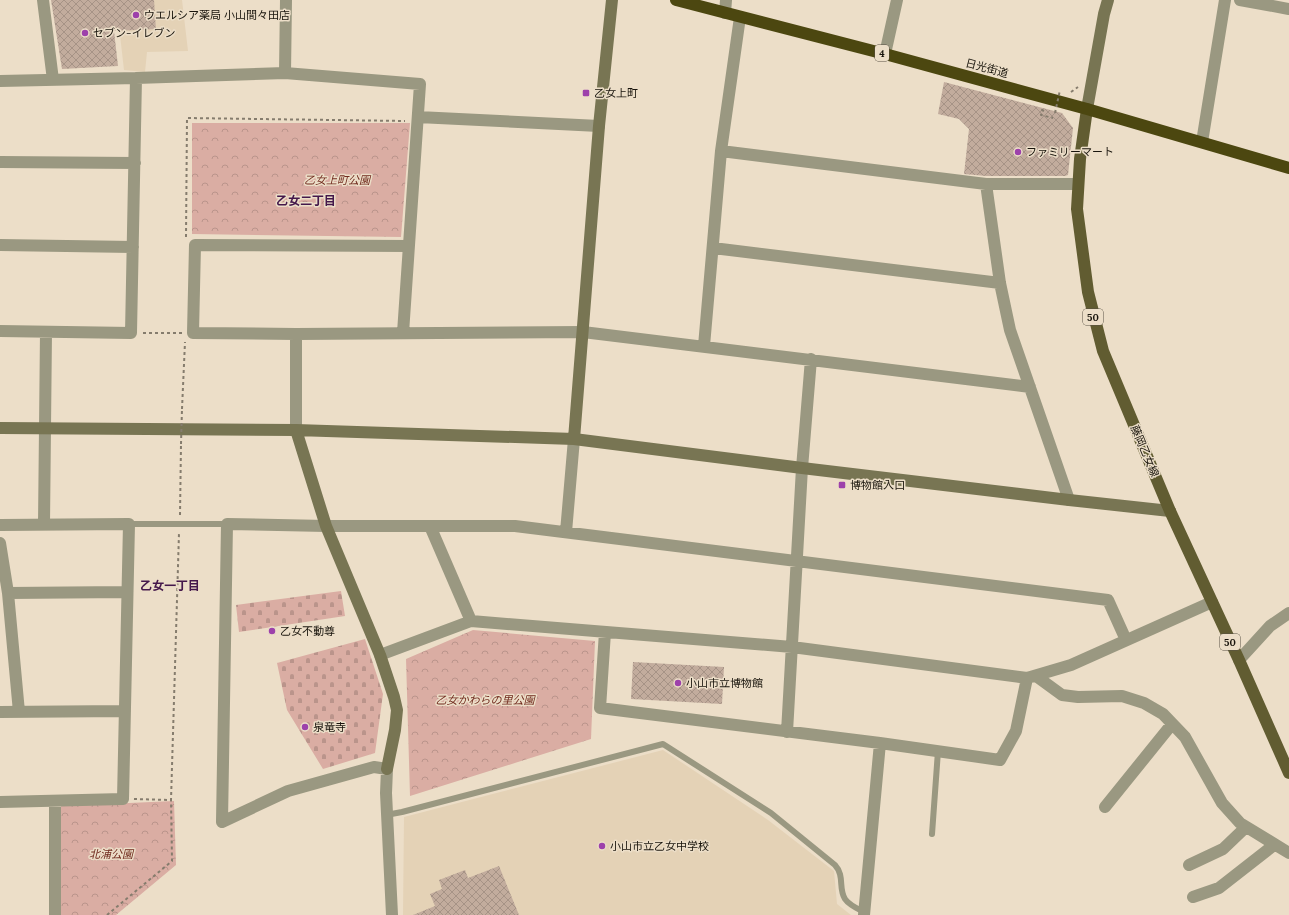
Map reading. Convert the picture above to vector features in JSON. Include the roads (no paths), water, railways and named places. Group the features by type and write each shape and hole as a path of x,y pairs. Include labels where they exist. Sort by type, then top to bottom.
{"highway":[{"name":"日光街道","path":"676,0 885,54 1087,109 1289,168"}],"main road":[{"name":"藤岡乙女線","path":"1087,109 1078,184 1077,209 1088,292 1101,345 1113,378 1170,511 1239,660 1285,753 1289,773"}],"street":[{"path":"43,0 53,80"},
{"path":"285,73 286,0"},
{"path":"566,532 599,126 612,0"},
{"path":"725,12 726,0"},
{"path":"885,54 897,0"},
{"path":"1087,109 1104,14 1108,0"},
{"path":"1202,142 1225,0"},
{"path":"1240,0 1289,9"},
{"path":"704,346 721,151 740,17"},
{"path":"0,81 285,73 420,84 403,333"},
{"path":"0,331 131,333 136,78"},
{"path":"418,119 599,126"},
{"path":"721,151 986,184 1078,184"},
{"path":"0,162 135,163"},
{"path":"986,184 1000,283 1010,330 1069,500"},
{"path":"0,245 133,247"},
{"path":"409,246 195,245 189,333 296,334 583,332 1030,387"},
{"path":"713,248 1000,283"},
{"path":"44,524 46,332"},
{"path":"296,334 296,430 326,526 380,655 391,684 397,710 395,730 387,769 386,793 392,915"},
{"path":"788,732 802,468 811,360"},
{"path":"0,428 296,430 574,439 802,468 1170,511"},
{"path":"0,525 129,524 123,799 55,802 0,802"},
{"path":"387,769 374,768 288,791 222,822 227,524 326,526 514,526 1108,600 1126,640"},
{"path":"430,526 471,621"},
{"path":"0,543 8,593 19,712"},
{"path":"8,593 127,592"},
{"path":"1032,677 1071,665 1212,602"},
{"path":"1239,660 1270,626 1289,614"},
{"path":"380,655 471,621 792,647 1032,677 1062,695 1078,697 1122,696 1144,703 1163,714 1185,738 1222,804 1240,823 1289,853"},
{"path":"605,632 600,708 880,743 1000,760 1016,731 1032,677"},
{"path":"0,712 125,711"},
{"path":"1105,807 1172,724"},
{"path":"864,914 880,743"},
{"path":"55,802 55,915"},
{"path":"1189,865 1223,849 1246,827"},
{"path":"1194,897 1219,888 1274,845"}],"lane":[{"path":"129,524 227,524"},
{"path":"386,815 663,744 771,814 835,865 840,871 845,900 864,914"},
{"path":"932,834 938,751"}],"place":[{"name":"ウエルシア薬局 小山間々田店","path":"136,15"},
{"name":"セブン-イレブン","path":"85,33"},
{"name":"乙女上町","path":"586,93"},
{"name":"ファミリーマート","path":"1018,152"},
{"name":"博物館入口","path":"842,485"},
{"name":"乙女不動尊","path":"272,631"},
{"name":"小山市立博物館","path":"678,683"},
{"name":"泉竜寺","path":"305,727"},
{"name":"小山市立乙女中学校","path":"602,846"}],"district":[{"name":"乙女二丁目","path":"306,201"},
{"name":"乙女一丁目","path":"170,586"}],"park label":[{"name":"乙女上町公園","path":"337,180"},
{"name":"乙女かわらの里公園","path":"485,700"},
{"name":"北浦公園","path":"111,854"}]}
